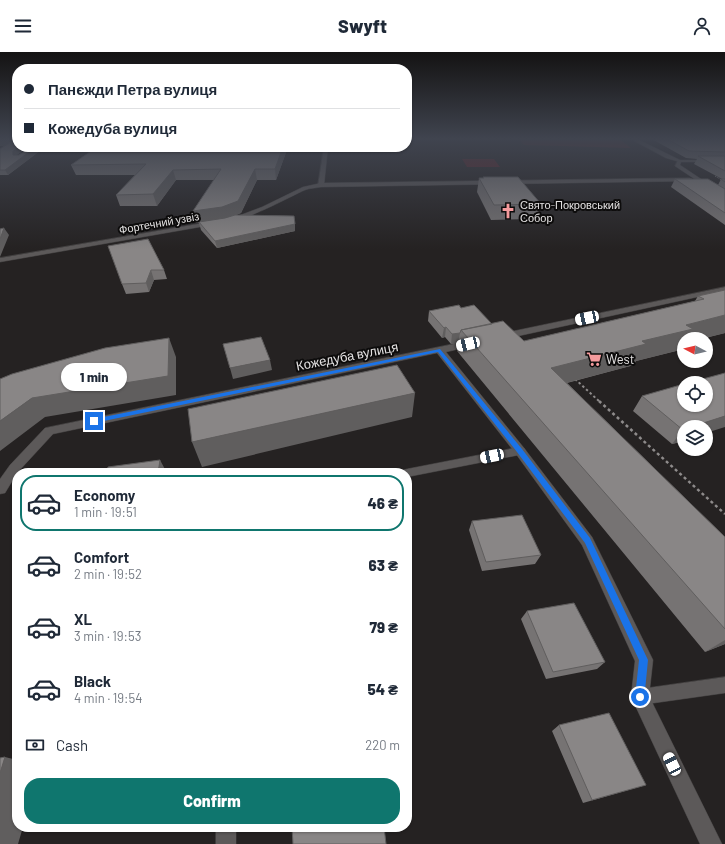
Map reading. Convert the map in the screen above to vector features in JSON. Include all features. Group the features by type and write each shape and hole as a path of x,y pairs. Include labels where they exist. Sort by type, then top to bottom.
{"street":[{"path":"321,185 322,175"},
{"path":"692,175 705,184"},
{"path":"226,222 264,208 305,188 321,185 699,180"},
{"name":"Фортечний узвіз","path":"0,260 218,223"},
{"name":"Кожедуба вулиця","path":"14,468 49,430 440,351 725,288"},
{"path":"440,351 520,451 588,540 644,660 640,697 711,844"},
{"name":"Кожедуба вулиця","path":"0,489 12,471"}],"lane":[{"path":"412,473 520,451"},
{"path":"640,697 725,685"},
{"path":"226,832 226,844"}],"path":[{"path":"573,377 725,514"}],"building":[{"path":"135,175 169,175 153,194 116,195"},
{"path":"217,175 252,175 238,201 222,207 193,211"},
{"path":"483,177 518,177 541,204 494,205 479,178 484,178"},
{"path":"675,179 708,179 725,189 725,213"},
{"path":"235,215 294,216 295,224 215,241 199,222"},
{"path":"4,228 0,239 0,229"},
{"path":"148,239 164,270 151,270 146,283 122,284 108,246"},
{"path":"725,290 725,315 686,325 693,329 642,341 646,344 551,368 725,537 725,629 461,330 503,321 524,341 704,299 698,296"},
{"path":"459,305 461,308 474,305 492,324 461,330 460,333 452,334 446,327 444,328 429,311"},
{"path":"261,337 270,360 230,368 223,344"},
{"path":"169,338 168,376 32,398 0,421 0,379 12,374 105,348"},
{"path":"397,365 415,393 192,442 188,409"},
{"path":"725,373 725,416 713,420 677,420 677,425 642,396 677,386 677,412 713,412 713,376"},
{"path":"160,460 159,468 108,467"},
{"path":"522,515 541,555 486,562 472,521"},
{"path":"574,603 605,662 553,672 527,611"},
{"path":"609,713 646,785 592,800 559,725"},
{"path":"5,757 0,773 0,758"},
{"path":"292,832 385,832 386,844 293,844"}],"place":[{"name":"Свято-Покровський Собор","path":"508,211"},
{"name":"West","path":"594,359"}],"route":[{"path":"94,421 440,351 520,451 588,540 644,660 640,697"}]}
